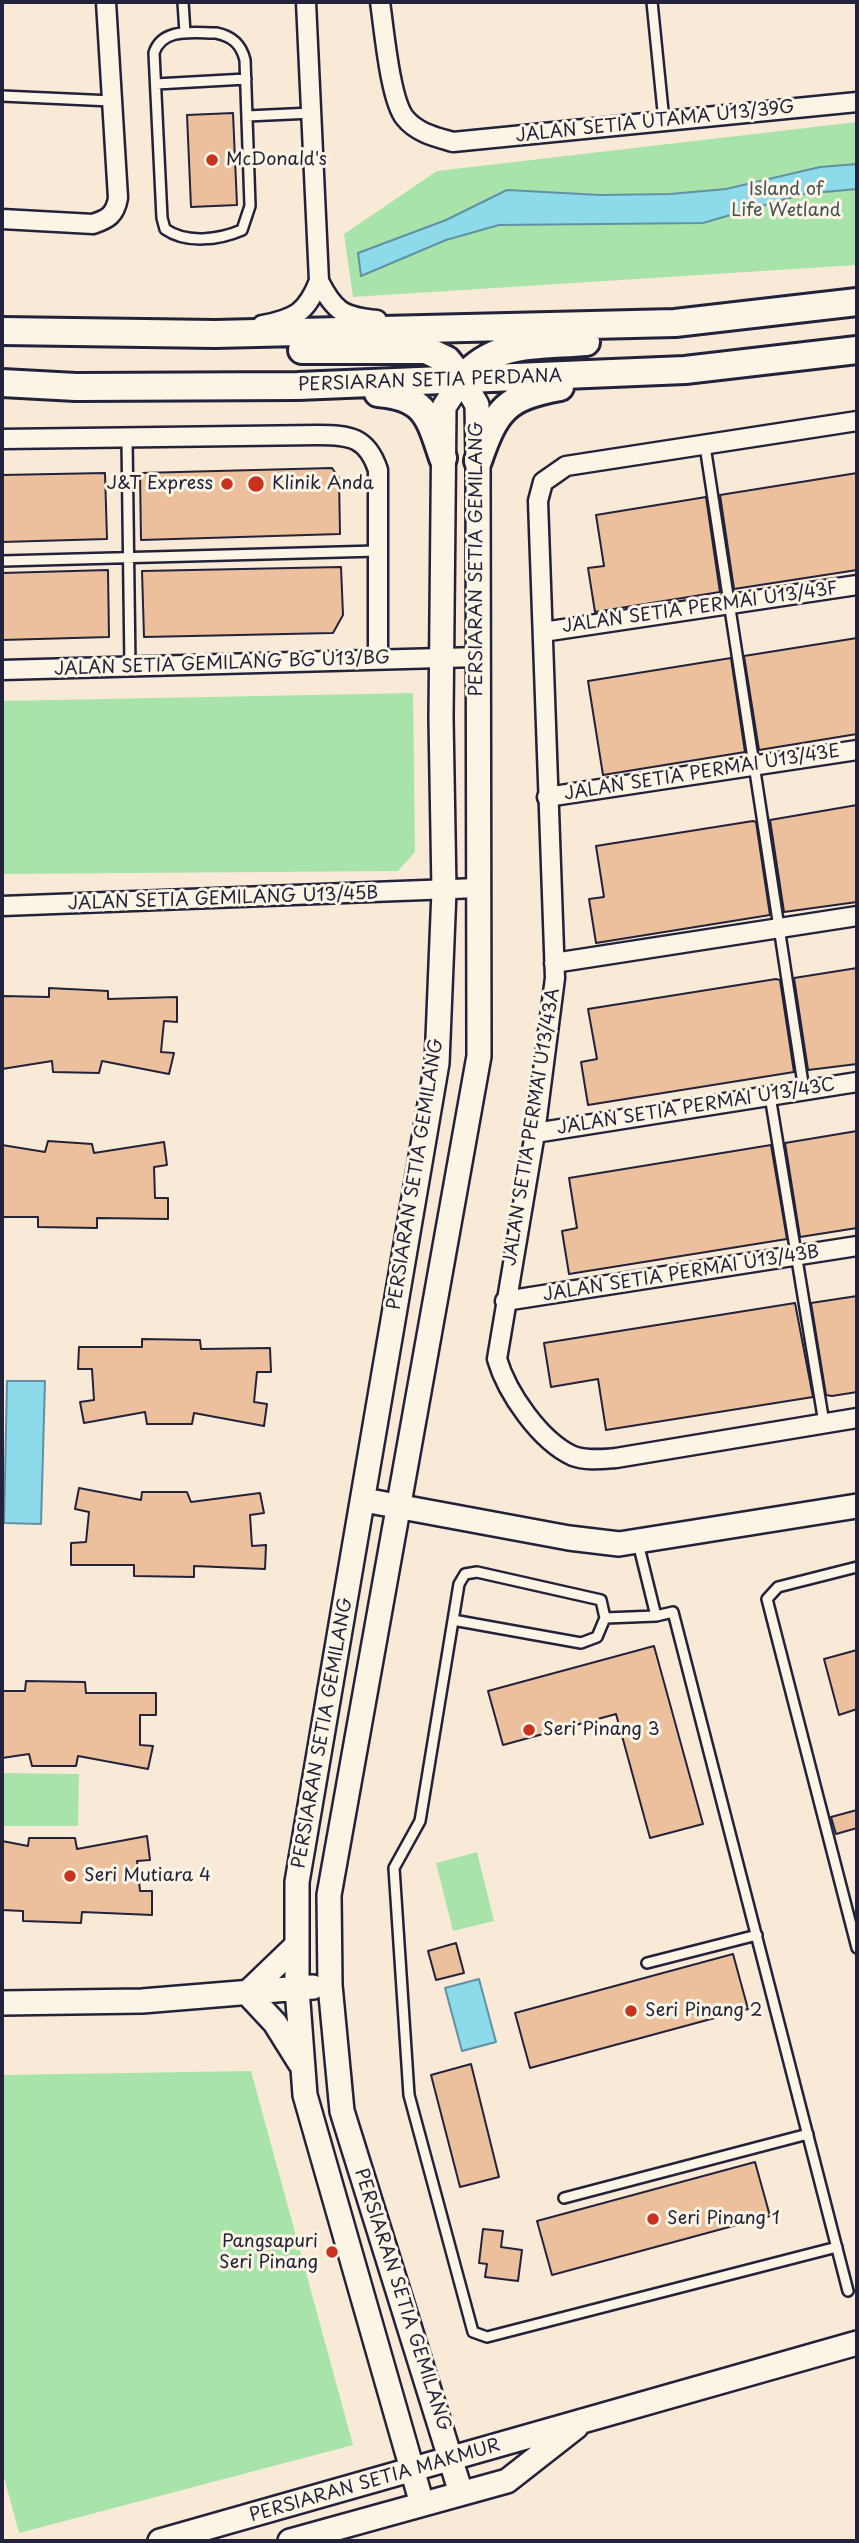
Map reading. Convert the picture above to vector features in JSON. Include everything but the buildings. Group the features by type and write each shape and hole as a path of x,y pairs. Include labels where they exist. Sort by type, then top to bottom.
{"main road":[{"path":"2,331 215,334 675,323 857,303"},
{"path":"186,334 287,350 426,350 447,360 462,379 489,354 509,349 607,340 675,323"},
{"name":"PERSIARAN SETIA PERDANA","path":"2,383 76,387 298,386 641,373 857,350"},
{"path":"478,461 489,430 500,411 519,397 641,373"},
{"path":"298,386 396,394 415,401 433,429 443,458"}],"street":[{"path":"2,219 93,224 107,220 116,211 118,198 106,2"},
{"path":"215,334 269,324 294,315 310,303 318,281 306,2"},
{"name":"JALAN SETIA UTAMA U13/39G","path":"380,2 396,99 404,118 421,132 453,142 857,102"},
{"path":"318,281 329,301 341,313 358,319 472,328"},
{"name":"PERSIARAN SETIA GEMILANG","path":"422,2504 316,2142 305,2095 297,1989 297,1882 309,1796 364,1500 437,1063 444,891 444,407 462,379 477,405 479,1056 328,1895 330,1985 342,2111 461,2493"},
{"path":"705,446 857,421"},
{"path":"2,439 343,435 359,441 372,453 378,470 378,659"},
{"name":"JALAN SETIA PERMAI U13/43A","path":"705,446 566,466 543,482 538,501 554,963 552,1006 535,1133 498,1349 501,1373 551,1441 573,1456 590,1459 616,1458 857,1418"},
{"name":"JALAN SETIA PERMAI U13/43F","path":"543,632 857,585"},
{"name":"JALAN SETIA GEMILANG BG U13/BG","path":"2,670 478,657"},
{"name":"JALAN SETIA PERMAI U13/43E","path":"547,797 857,750"},
{"name":"JALAN SETIA GEMILANG U13/45B","path":"2,906 478,888"},
{"path":"554,963 857,916"},
{"name":"JALAN SETIA PERMAI U13/43C","path":"535,1133 857,1082"},
{"name":"JALAN SETIA PERMAI U13/43B","path":"505,1301 857,1246"},
{"path":"364,1500 569,1538 619,1544 857,1506"},
{"path":"247,1993 297,1945"},
{"path":"2,2003 142,2001 330,1985"},
{"path":"247,1993 275,2023 303,2068"},
{"name":"PERSIARAN SETIA MAKMUR","path":"160,2541 453,2461 589,2417 857,2343"},
{"name":"PERSIARAN SETIA MAKMUR","path":"290,2541 507,2481 589,2417"}],"lane":[{"path":"183,2 185,33"},
{"path":"652,2 664,121"},
{"path":"185,33 229,35 243,49 250,206 243,230 213,238 173,235 164,229 162,218 156,46 165,37 185,33"},
{"path":"156,84 246,79"},
{"path":"2,96 112,100"},
{"path":"247,116 312,113"},
{"path":"127,439 130,667"},
{"path":"705,446 804,1090"},
{"path":"2,561 377,551"},
{"path":"770,1096 824,1423"},
{"path":"637,1542 656,1616"},
{"path":"857,1567 778,1587 767,1599 857,1948"},
{"path":"453,1620 581,1643 597,1637 605,1618 601,1600 477,1572 465,1574 459,1584 453,1620 420,1821 394,1868 409,2095 473,2332 487,2337 837,2247"},
{"path":"605,1618 656,1616 673,1612 848,2291"},
{"path":"647,1964 757,1935"},
{"path":"564,2198 807,2134"}],"green space":[{"name":"Island of Life Wetland","path":"857,122 857,265 353,297 344,234 437,171"},
{"path":"413,693 415,852 398,871 2,874 2,701"},
{"path":"2,1773 79,1774 78,1826 2,1826"},
{"path":"477,1852 494,1921 453,1931 436,1863"},
{"path":"251,2071 353,2445 19,2533 2,2470 2,2075"}],"water":[{"path":"857,164 857,189 803,194 703,223 499,225 446,240 361,276 358,253 446,220 507,190 600,195 670,194 726,189 820,167"},
{"path":"7,1381 45,1381 41,1524 4,1523"},
{"path":"479,1979 496,2042 462,2051 445,1988"}],"place":[{"name":"McDonald's","path":"212,160"},
{"name":"J&T Express","path":"227,484"},
{"name":"Klinik Anda","path":"256,484"},
{"name":"Seri Pinang 3","path":"529,1730"},
{"name":"Seri Mutiara 4","path":"70,1876"},
{"name":"Seri Pinang 2","path":"631,2011"},
{"name":"Seri Pinang 1","path":"653,2219"},
{"name":"Pangsapuri Seri Pinang","path":"332,2252"}]}
